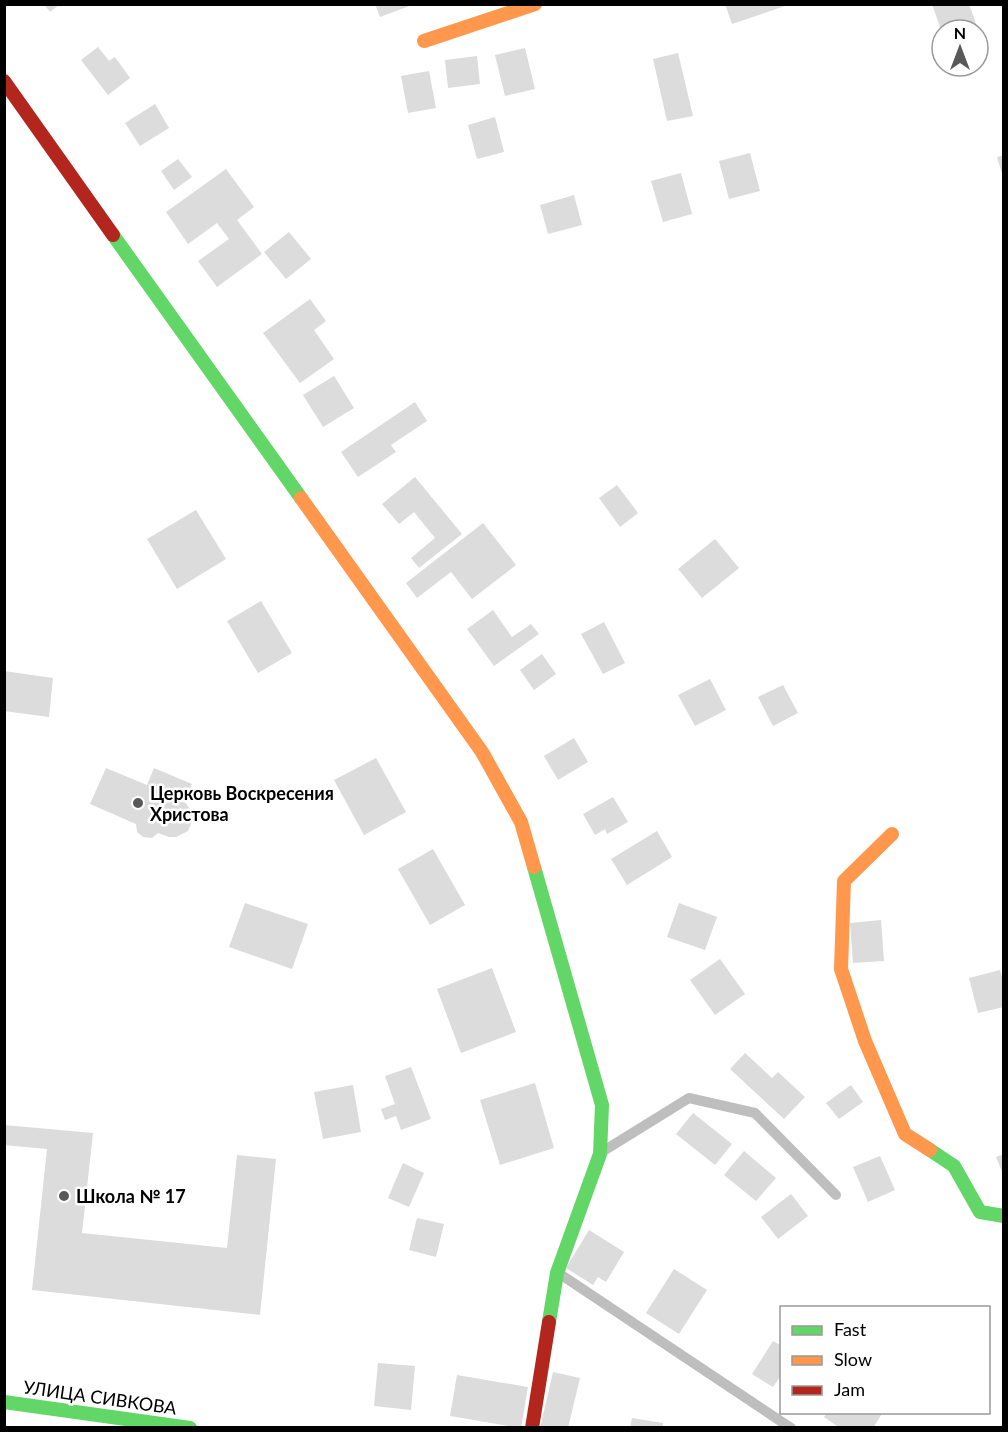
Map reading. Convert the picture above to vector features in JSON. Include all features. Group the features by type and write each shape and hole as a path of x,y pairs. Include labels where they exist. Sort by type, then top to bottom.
{"street":[{"path":"424,41 535,4"},
{"path":"4,81 482,752 521,822 602,1105 600,1154 557,1273 532,1428"},
{"path":"892,834 844,881 841,969 865,1041 905,1134 954,1166 980,1212 1004,1216"},
{"name":"УЛИЦА СИВКОВА","path":"4,1402 190,1428"}],"lane":[{"path":"600,1154 689,1098 755,1113 836,1195"},
{"path":"557,1273 791,1428"}],"building":[{"path":"44,4 60,4 50,12"},
{"path":"375,4 412,4 412,5 380,17"},
{"path":"725,4 788,4 788,5 732,24"},
{"path":"932,4 969,4 974,18 937,18"},
{"path":"98,47 109,61 115,57 130,78 108,95 81,60"},
{"path":"525,48 535,89 505,96 495,55"},
{"path":"678,53 693,116 667,121 653,59"},
{"path":"477,56 480,84 448,88 445,60"},
{"path":"429,71 436,108 408,113 401,76"},
{"path":"155,104 169,128 140,146 125,123"},
{"path":"495,117 504,152 477,159 468,125"},
{"path":"750,153 760,191 729,199 719,161"},
{"path":"1004,155 1004,177 1003,177 997,157"},
{"path":"178,159 192,177 174,190 161,171"},
{"path":"226,169 254,207 237,220 262,254 217,287 198,261 229,239 217,223 188,244 166,212"},
{"path":"681,173 692,214 663,222 651,181"},
{"path":"574,195 582,225 548,234 540,205"},
{"path":"289,232 311,259 286,279 264,252"},
{"path":"310,299 326,321 314,330 334,359 300,383 263,333"},
{"path":"334,376 354,408 323,427 303,395"},
{"path":"415,402 427,421 391,445 396,452 358,477 341,452"},
{"path":"415,477 462,534 419,568 411,558 435,538 414,512 399,524 382,504"},
{"path":"617,485 638,513 620,527 599,498"},
{"path":"196,510 226,559 177,589 147,539"},
{"path":"483,523 516,565 472,599 451,572 417,598 406,583"},
{"path":"715,539 739,568 702,598 678,569"},
{"path":"261,601 292,653 258,673 227,621"},
{"path":"493,610 512,637 531,624 539,634 494,666 467,629"},
{"path":"604,622 625,663 603,674 581,634"},
{"path":"542,654 556,674 534,690 520,670"},
{"path":"4,671 53,678 49,717 4,711"},
{"path":"710,679 726,710 695,726 678,695"},
{"path":"783,685 798,713 773,726 758,697"},
{"path":"574,738 588,762 558,780 544,756"},
{"path":"376,758 406,812 364,835 334,780"},
{"name":"Церковь Воскресения Христова","path":"106,768 147,785 154,768 192,784 184,801 192,812 193,819 188,831 176,837 158,833 152,838 143,837 137,832 136,824 90,804"},
{"path":"613,797 628,822 607,834 605,829 595,835 583,814"},
{"path":"657,831 672,857 627,885 611,859"},
{"path":"433,849 465,905 430,925 398,869"},
{"path":"245,903 308,924 292,969 229,947"},
{"path":"679,903 717,917 705,950 667,937"},
{"path":"881,920 884,961 853,963 850,923"},
{"path":"720,959 745,994 715,1015 690,980"},
{"path":"492,968 516,1032 461,1053 437,989"},
{"path":"1000,970 1004,983 1004,1007 978,1013 969,978"},
{"path":"745,1053 772,1078 778,1072 805,1097 784,1119 730,1069"},
{"path":"411,1067 431,1119 401,1130 396,1116 385,1120 381,1109 395,1104 385,1076"},
{"path":"535,1083 554,1148 500,1165 480,1100"},
{"path":"353,1085 361,1132 323,1139 314,1092"},
{"path":"851,1085 863,1102 839,1119 826,1103"},
{"path":"693,1113 732,1144 715,1165 676,1134"},
{"name":"Школа № 17","path":"4,1125 93,1133 82,1233 227,1248 237,1155 276,1159 260,1315 32,1290 47,1149 4,1145"},
{"path":"744,1151 776,1178 756,1201 724,1175"},
{"path":"1004,1154 1004,1174 1003,1174 996,1157"},
{"path":"880,1156 895,1190 868,1202 853,1167"},
{"path":"403,1163 424,1173 409,1207 388,1198"},
{"path":"791,1194 808,1216 778,1239 761,1217"},
{"path":"417,1218 444,1224 436,1257 409,1250"},
{"path":"589,1230 624,1252 606,1282 598,1277 593,1285 566,1268"},
{"path":"674,1269 707,1290 679,1334 646,1313"},
{"path":"773,1341 780,1345 780,1377 773,1387 752,1374"},
{"path":"378,1363 415,1366 411,1410 374,1406"},
{"path":"553,1372 580,1378 568,1428 540,1428"},
{"path":"457,1375 528,1387 521,1428 450,1416"},
{"path":"826,1414 882,1414 873,1428 840,1428 824,1417"},
{"path":"632,1418 663,1423 663,1428 630,1428"}],"traffic: fast":[{"path":"113,235 301,498"},
{"path":"534,867 602,1105 600,1154 557,1273 549,1322"},
{"path":"930,1150 954,1166 980,1212 1004,1216"},
{"path":"4,1402 190,1428"}],"traffic: slow":[{"path":"424,41 535,4"},
{"path":"301,498 482,752 521,822 534,867"},
{"path":"892,834 844,881 841,969 865,1041 905,1134 930,1150"}],"traffic: jam":[{"path":"4,81 113,235"},
{"path":"532,1428 549,1322"}],"place":[{"name":"Церковь Воскресения Христова","path":"138,803"},
{"name":"Школа № 17","path":"64,1196"}]}
